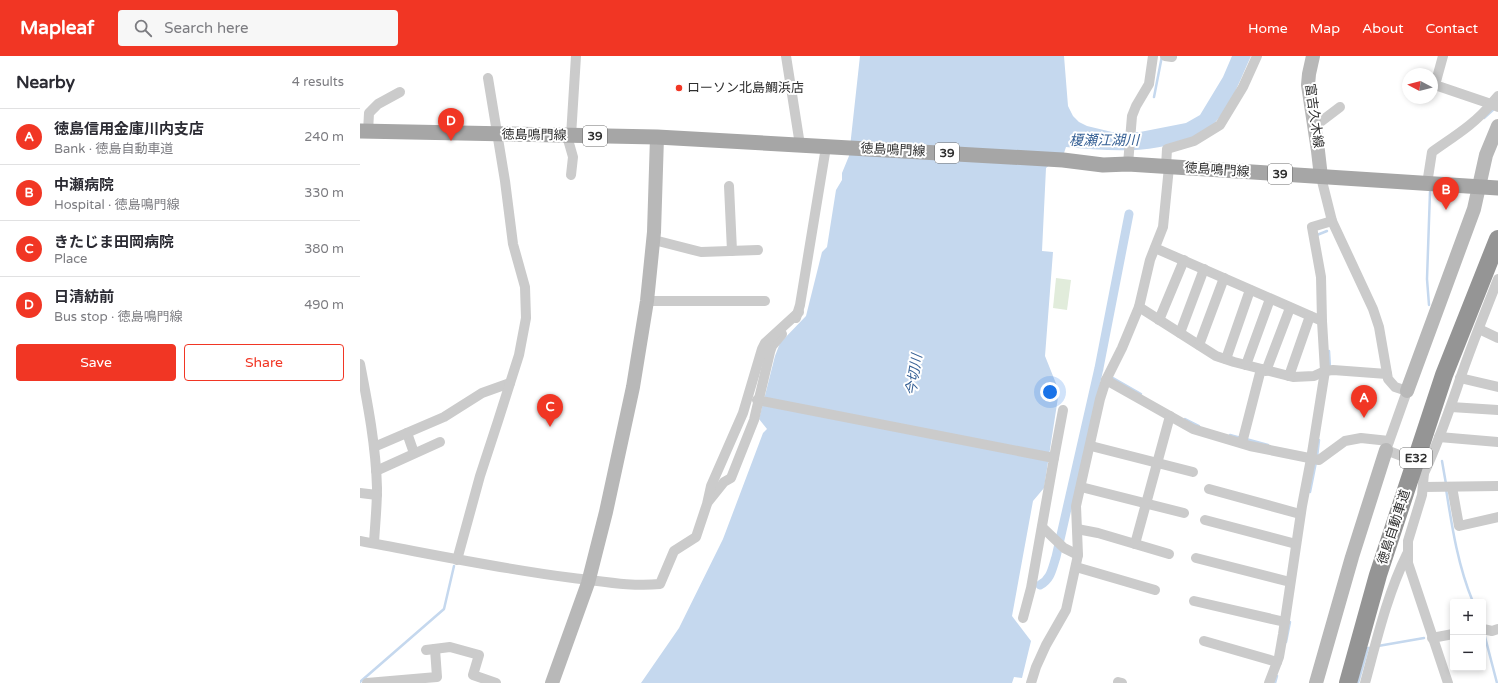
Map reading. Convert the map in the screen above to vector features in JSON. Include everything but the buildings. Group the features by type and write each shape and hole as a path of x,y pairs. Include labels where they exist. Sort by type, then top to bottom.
{"highway":[{"name":"徳島自動車道","path":"1348,683 1378,575 1444,375 1498,239"}],"main road":[{"name":"徳島鳴門線","path":"364,131 657,137 1063,160 1103,164 1128,160 1168,167 1498,188"}],"street":[{"path":"571,175 577,158 569,136 576,56"},
{"path":"786,56 800,146"},
{"path":"1128,160 1132,116 1149,84 1153,56"},
{"path":"1031,683 1036,667 1046,645 1066,610 1078,555 1076,506 1100,399 1106,380 1122,348 1139,307 1150,260 1163,227 1168,167 1167,149 1194,141 1220,125 1243,88 1257,56"},
{"name":"富吉久木線","path":"1313,56 1308,85 1321,177"},
{"path":"1443,56 1435,85 1495,103"},
{"path":"457,560 480,476 518,355 526,318 525,287 513,244 498,134 488,78"},
{"path":"364,131 369,113 378,104 400,92"},
{"path":"1427,184 1432,152 1459,133 1495,103"},
{"path":"1315,126 1340,107"},
{"path":"1316,683 1352,558 1388,446 1474,209 1486,155 1498,126"},
{"path":"552,683 588,580 606,512 633,387 647,301 654,240 657,137"},
{"path":"707,504 724,482 731,478 754,420 772,346 794,322 799,312 828,147"},
{"path":"1321,177 1332,221 1373,309 1379,327 1388,379 1395,387 1407,391"},
{"path":"729,186 732,251"},
{"path":"1269,683 1277,662 1285,622 1300,514 1315,459 1329,370 1322,321 1321,277 1312,227 1332,221"},
{"path":"654,240 701,252 758,250"},
{"path":"1155,248 1322,321"},
{"path":"1159,320 1184,260"},
{"path":"1180,333 1204,269"},
{"path":"1199,345 1224,278"},
{"path":"1448,683 1412,577 1407,553 1408,541 1424,487 1424,473 1451,407 1460,378 1498,279"},
{"path":"1226,359 1250,290"},
{"path":"1246,365 1270,299"},
{"path":"647,301 765,301"},
{"path":"1139,307 1216,356 1264,370 1289,376 1314,376 1329,370 1387,374"},
{"path":"1243,439 1264,370 1290,308"},
{"path":"360,541 526,572 621,584 660,584 674,551 696,537 707,504 711,486 743,413 765,342 799,312"},
{"path":"1289,376 1310,316"},
{"path":"1479,329 1498,338"},
{"path":"360,364 373,432 377,495 374,544"},
{"path":"1460,378 1498,387"},
{"path":"1106,380 1193,429 1243,439 1315,459 1345,441 1361,438 1388,446 1419,466 1424,473"},
{"path":"374,447 444,417 482,393 510,383"},
{"path":"759,400 1052,457"},
{"path":"1451,407 1498,410"},
{"path":"1022,618 1031,588 1042,527 1052,457 1064,410"},
{"path":"1135,544 1170,416"},
{"path":"407,433 414,453"},
{"path":"1439,437 1498,442"},
{"path":"376,471 440,442"},
{"path":"1090,446 1193,472"},
{"path":"1424,487 1498,486"},
{"path":"1081,487 1184,513"},
{"path":"1448,487 1459,526 1498,517"},
{"path":"1210,489 1300,514"},
{"path":"360,493 377,495"},
{"path":"1205,520 1296,544"},
{"path":"1042,527 1064,548 1078,555"},
{"path":"1077,529 1098,533 1169,554"},
{"path":"1365,683 1384,612 1397,575 1407,553"},
{"path":"1196,558 1290,582"},
{"path":"1076,567 1155,590"},
{"path":"1194,601 1285,622"},
{"path":"1486,630 1492,631 1498,629"},
{"path":"1432,638 1450,635"},
{"path":"1204,641 1277,662"},
{"path":"367,683 437,677 431,650 450,647 479,655 471,679 496,683"}],"green space":[{"path":"1056,278 1071,280 1067,310 1053,308"}],"water":[{"path":"860,56 1064,56 1068,106 1073,116 1079,122 1087,126 1112,132 1140,132 1186,123 1200,115 1223,77 1232,56 1251,56 1228,105 1215,122 1204,132 1179,142 1148,149 1099,150 1066,147 1064,153 1046,168 1042,251 1053,252 1045,356 1059,391 1044,488 1033,501 1012,616 1031,641 1022,678 1014,677 1012,683 641,683 679,628 723,539 763,433 767,429 759,419 775,356 780,343 806,316 822,252 827,247 836,190 842,180 842,173 849,156"}],"waterway":[{"path":"1154,97 1162,56"},
{"path":"1484,118 1494,109"},
{"path":"1429,305 1427,279 1430,192"},
{"path":"1040,585 1049,577 1056,557 1099,368 1129,214"},
{"path":"1317,237 1317,235 1327,231"},
{"path":"1329,351 1330,368"},
{"path":"1113,378 1141,394"},
{"path":"1185,419 1199,426"},
{"path":"1230,435 1241,438"},
{"path":"1246,439 1268,445"},
{"path":"1317,457 1319,440"},
{"path":"1442,461 1446,484"},
{"path":"1310,492 1316,462"},
{"path":"1446,489 1459,560 1472,599"},
{"path":"360,682 444,609 454,566"},
{"path":"1286,642 1290,622"},
{"path":"1485,635 1497,683"},
{"path":"1378,646 1424,638"},
{"path":"1358,683 1368,648 1371,648"},
{"path":"1275,683 1277,676"}],"place":[{"name":"ローソン北島鯛浜店","path":"679,88"},
{"name":"日清紡前","path":"451,141"},
{"name":"中瀬病院","path":"1446,210"},
{"name":"徳島信用金庫川内支店","path":"1364,418"},
{"name":"きたじま田岡病院","path":"550,427"}],"water label":[{"name":"榎瀬江湖川","path":"1104,140"},
{"name":"今切川","path":"914,375"}]}
